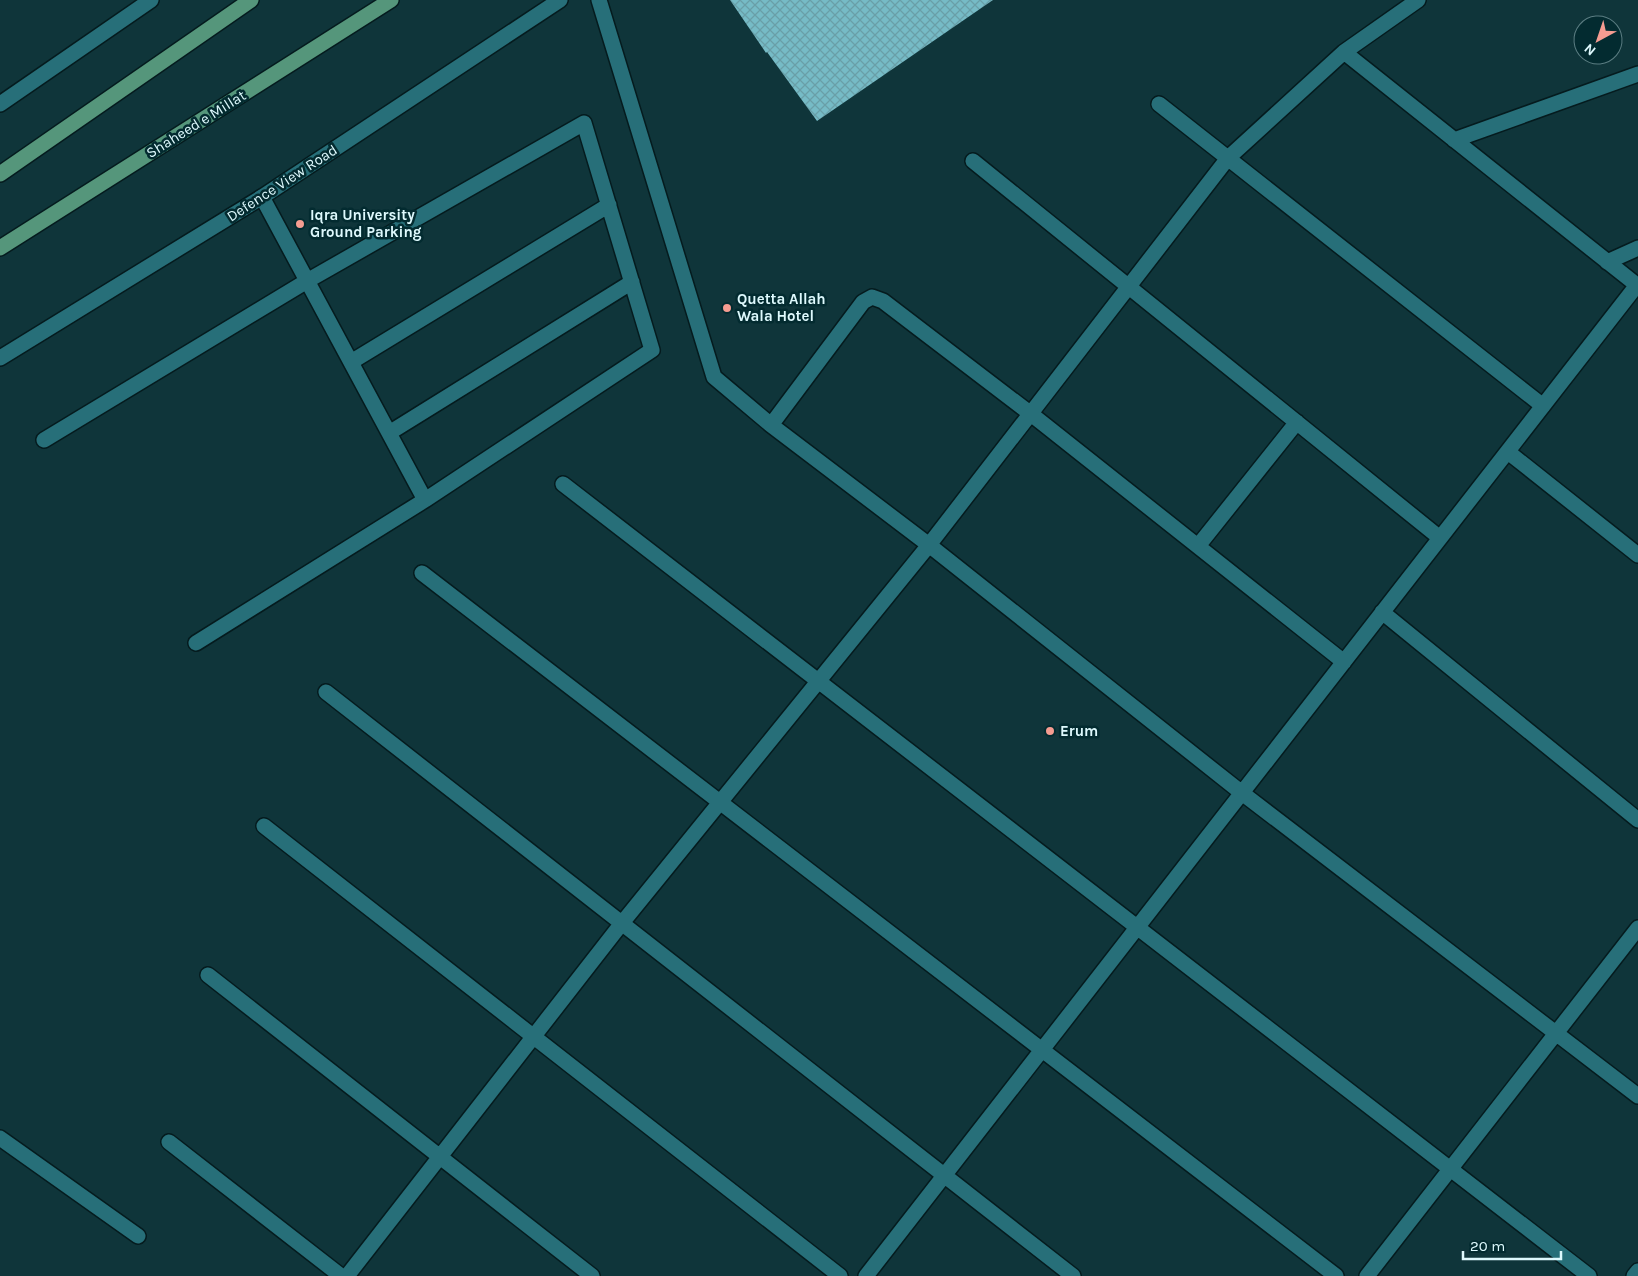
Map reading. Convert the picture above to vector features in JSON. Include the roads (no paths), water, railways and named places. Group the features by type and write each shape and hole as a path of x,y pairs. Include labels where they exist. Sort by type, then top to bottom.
{"main road":[{"path":"0,174 251,0"},
{"name":"Shaheed e Millat","path":"0,248 391,0"}],"street":[{"path":"0,104 151,0"},
{"name":"Defence View Road","path":"0,358 262,197 560,0"},
{"path":"599,0 714,377 771,425 929,545 1242,793 1638,1096"},
{"path":"347,1276 622,923 820,682 929,545 1228,158 1344,52 1418,0"},
{"path":"866,1276 1638,286 1344,52"},
{"path":"1454,140 1638,74"},
{"path":"1159,104 1543,406"},
{"path":"44,440 307,281 584,123 652,350 425,500 196,643"},
{"path":"973,162 1440,538"},
{"path":"262,197 425,500"},
{"path":"351,362 609,205"},
{"path":"1607,262 1638,248"},
{"path":"389,433 632,282"},
{"path":"771,425 863,302 872,297 883,301 1031,414 1344,662"},
{"path":"1198,546 1297,422"},
{"path":"1508,452 1638,555"},
{"path":"562,484 1590,1276"},
{"path":"422,573 1336,1276"},
{"path":"1382,612 1638,820"},
{"path":"326,692 1073,1276"},
{"path":"264,826 840,1276"},
{"path":"1367,1276 1638,928"},
{"path":"208,975 592,1276"},
{"path":"0,1138 138,1236"},
{"path":"168,1142 341,1276"},
{"path":"1634,1276 1638,1271"}],"place":[{"name":"Iqra University Ground Parking","path":"300,224"},
{"name":"Quetta Allah Wala Hotel","path":"727,308"},
{"name":"Erum","path":"1050,731"}]}
